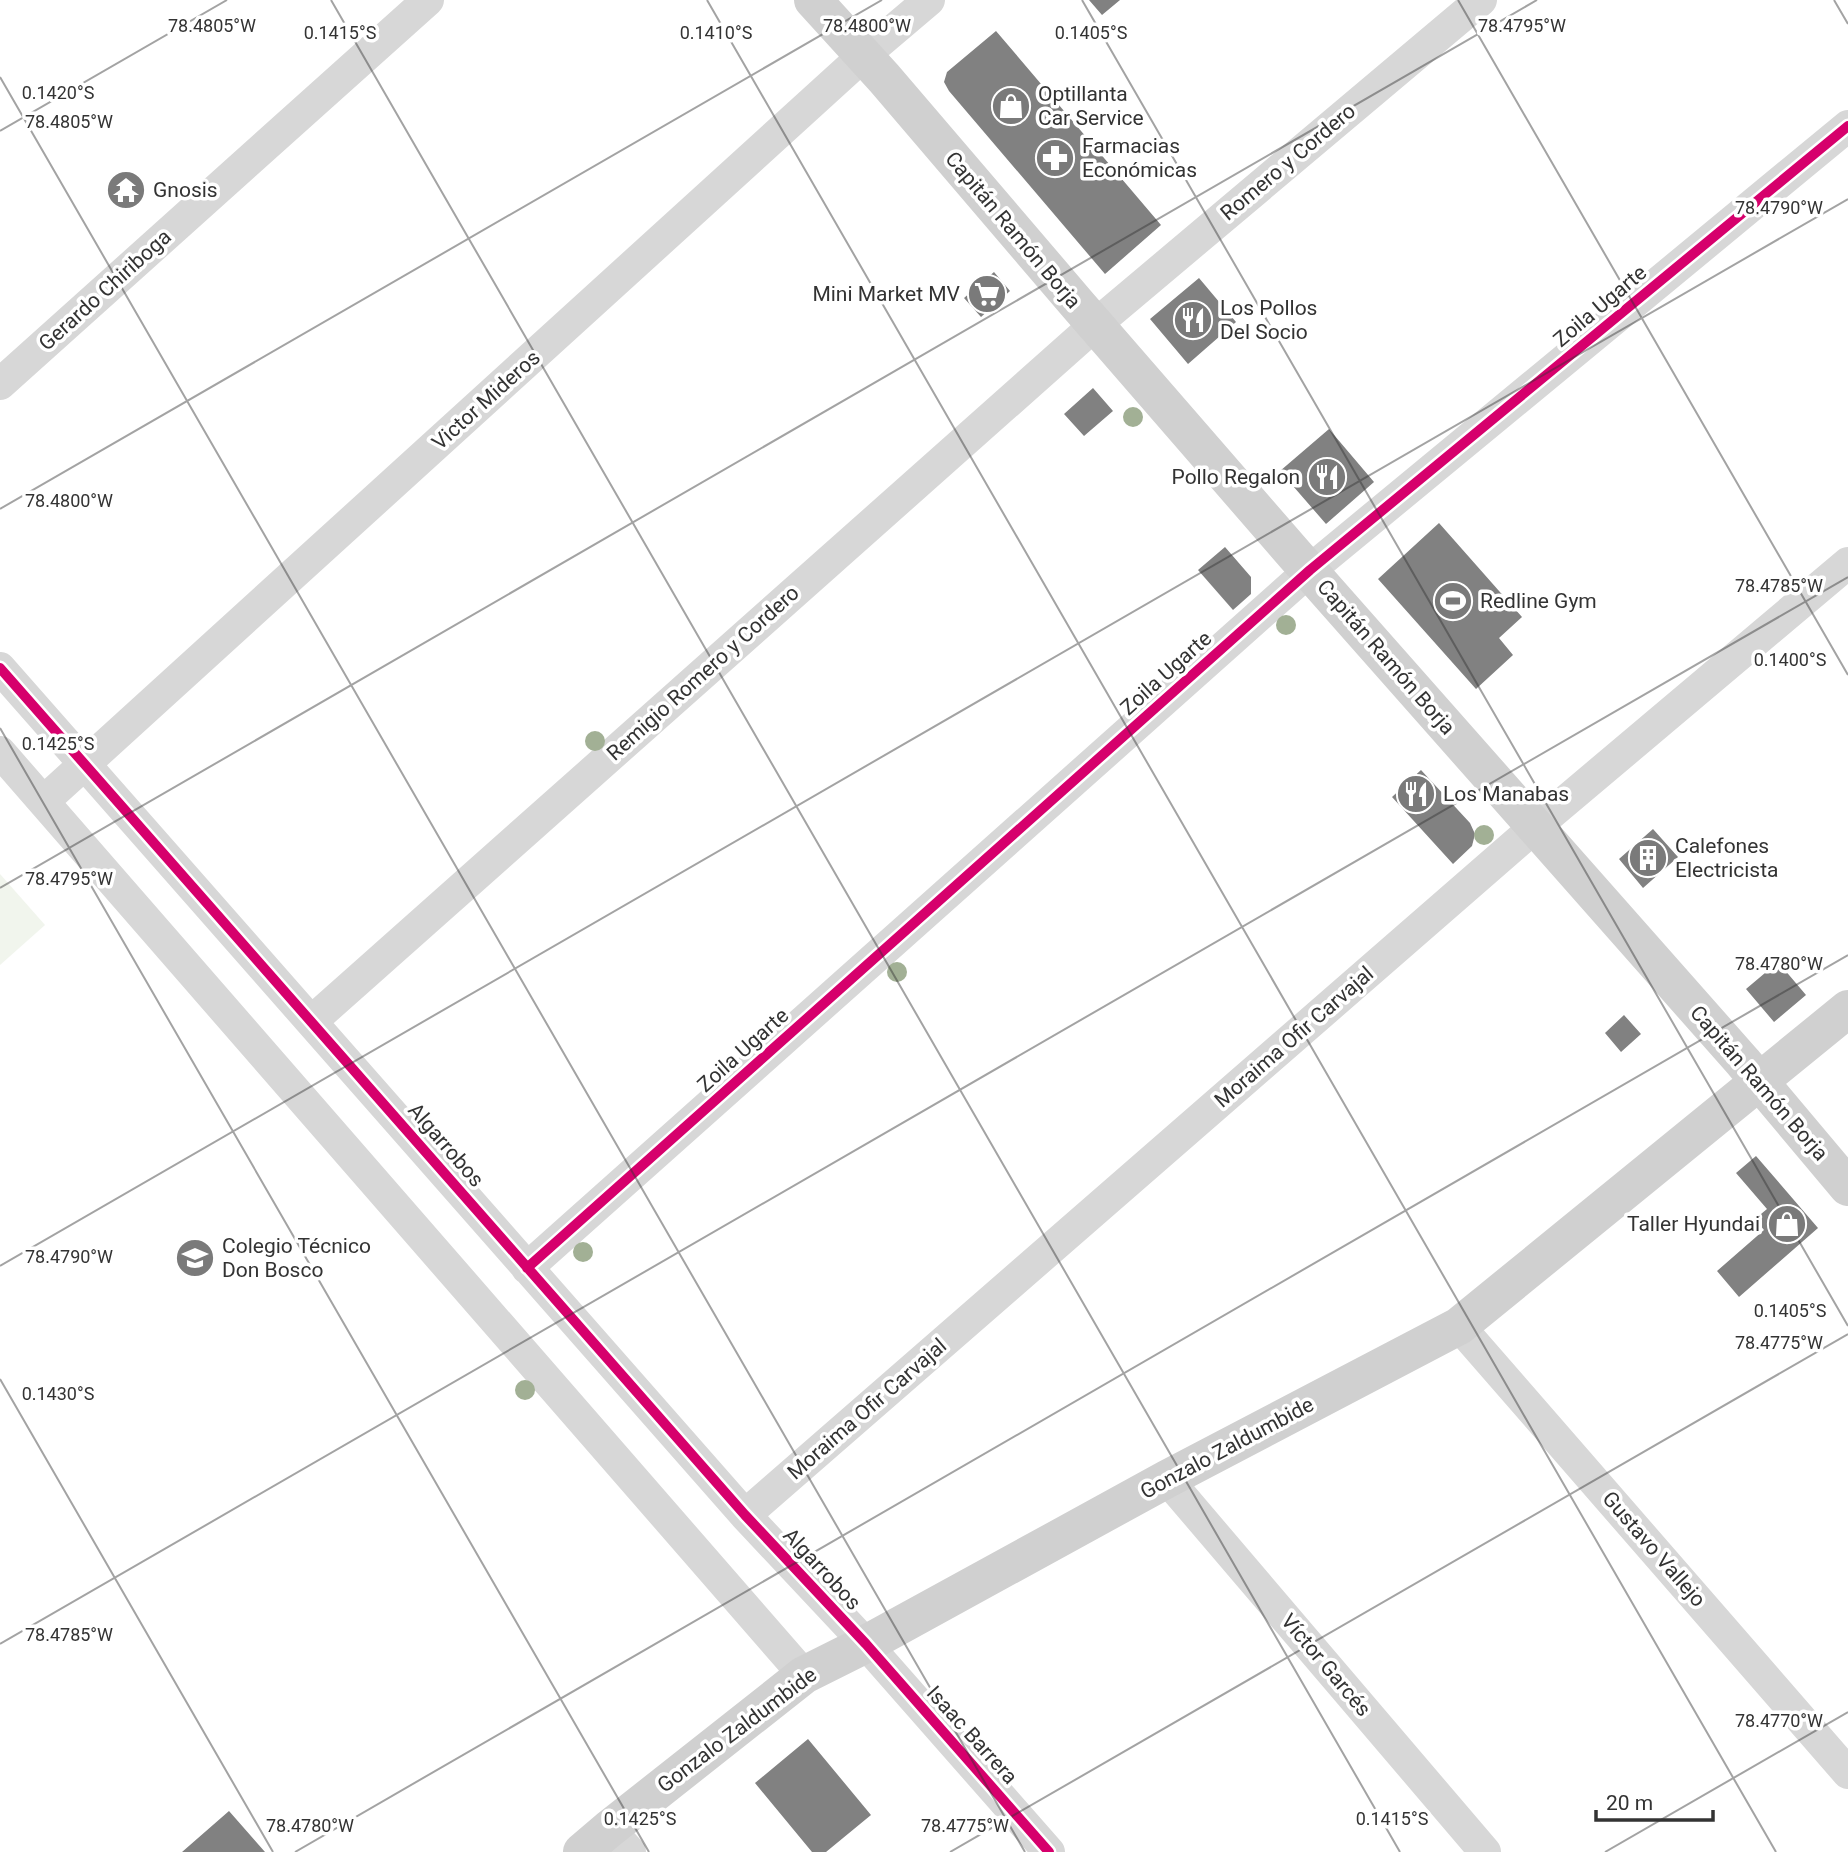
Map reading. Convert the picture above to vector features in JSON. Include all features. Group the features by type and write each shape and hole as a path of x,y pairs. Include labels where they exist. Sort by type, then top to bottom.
{"street":[{"name":"Gerardo Chiriboga","path":"0,384 428,0"},
{"name":"Capitán Ramón Borja","path":"813,0 1760,1082 1848,1188"},
{"name":"Victor Mideros","path":"44,801 863,56 929,0"},
{"name":"Romero y Cordero","path":"1095,325 1481,0"},
{"name":"Zoila Ugarte","path":"527,1268 1310,570 1848,126"},
{"name":"Remigio Romero y Cordero","path":"312,1021 1095,325"},
{"name":"Moraima Ofir Carvajal","path":"745,1515 1535,827 1848,563"},
{"name":"Algarrobos","path":"0,668 745,1515 866,1644"},
{"path":"0,752 804,1675"},
{"name":"Gonzalo Zaldumbide","path":"607,1844 804,1675 866,1644 1167,1479 1460,1326 1848,1009"},
{"name":"Gustavo Vallejo","path":"1460,1326 1848,1773"},
{"name":"Víctor Garcés","path":"1167,1479 1485,1852"},
{"name":"Isaac Barrera","path":"866,1644 1049,1852"}],"shaded area":[{"path":"0,874 45,925 0,965"}],"building":[{"path":"1089,0 1120,0 1102,15"},
{"path":"996,31 1161,225 1105,274 944,82 947,72"},
{"name":"Mini Market MV","path":"994,272 1010,291 981,317 964,298"},
{"name":"Los Pollos Del Socio","path":"1199,278 1236,322 1188,364 1150,319"},
{"path":"1093,388 1113,411 1084,436 1064,414"},
{"name":"Pollo Regalon","path":"1329,429 1374,482 1326,524 1280,471"},
{"path":"1439,523 1522,617 1499,638 1513,655 1476,689 1378,579"},
{"path":"1225,547 1251,577 1251,594 1233,610 1198,570"},
{"path":"1421,770 1470,823 1475,834 1472,846 1453,864 1392,797"},
{"name":"Calefones Electricista","path":"1653,829 1678,857 1643,888 1619,859"},
{"path":"1778,962 1806,995 1774,1022 1746,989"},
{"path":"1624,1015 1641,1034 1621,1052 1605,1033"},
{"name":"Taller Hyundai","path":"1756,1156 1818,1228 1739,1297 1717,1271 1764,1230 1755,1219 1767,1209 1736,1173"},
{"path":"808,1739 871,1815 826,1852 812,1852 755,1783"},
{"path":"229,1811 265,1852 182,1852"}],"cycle path":[{"path":"527,1268 1310,570 1848,126"},
{"path":"0,668 745,1515 866,1644 1049,1852"}],"place":[{"name":"Optillanta Car Service","path":"1011,106"},
{"name":"Farmacias Económicas","path":"1055,158"},
{"name":"Gnosis","path":"126,190"},
{"name":"Mini Market MV","path":"987,294"},
{"name":"Los Pollos Del Socio","path":"1193,320"},
{"name":"Pollo Regalon","path":"1327,477"},
{"name":"Redline Gym","path":"1453,601"},
{"name":"Los Manabas","path":"1416,794"},
{"name":"Calefones Electricista","path":"1648,858"},
{"name":"Taller Hyundai","path":"1787,1224"},
{"name":"Colegio Técnico Don Bosco","path":"195,1258"}]}
